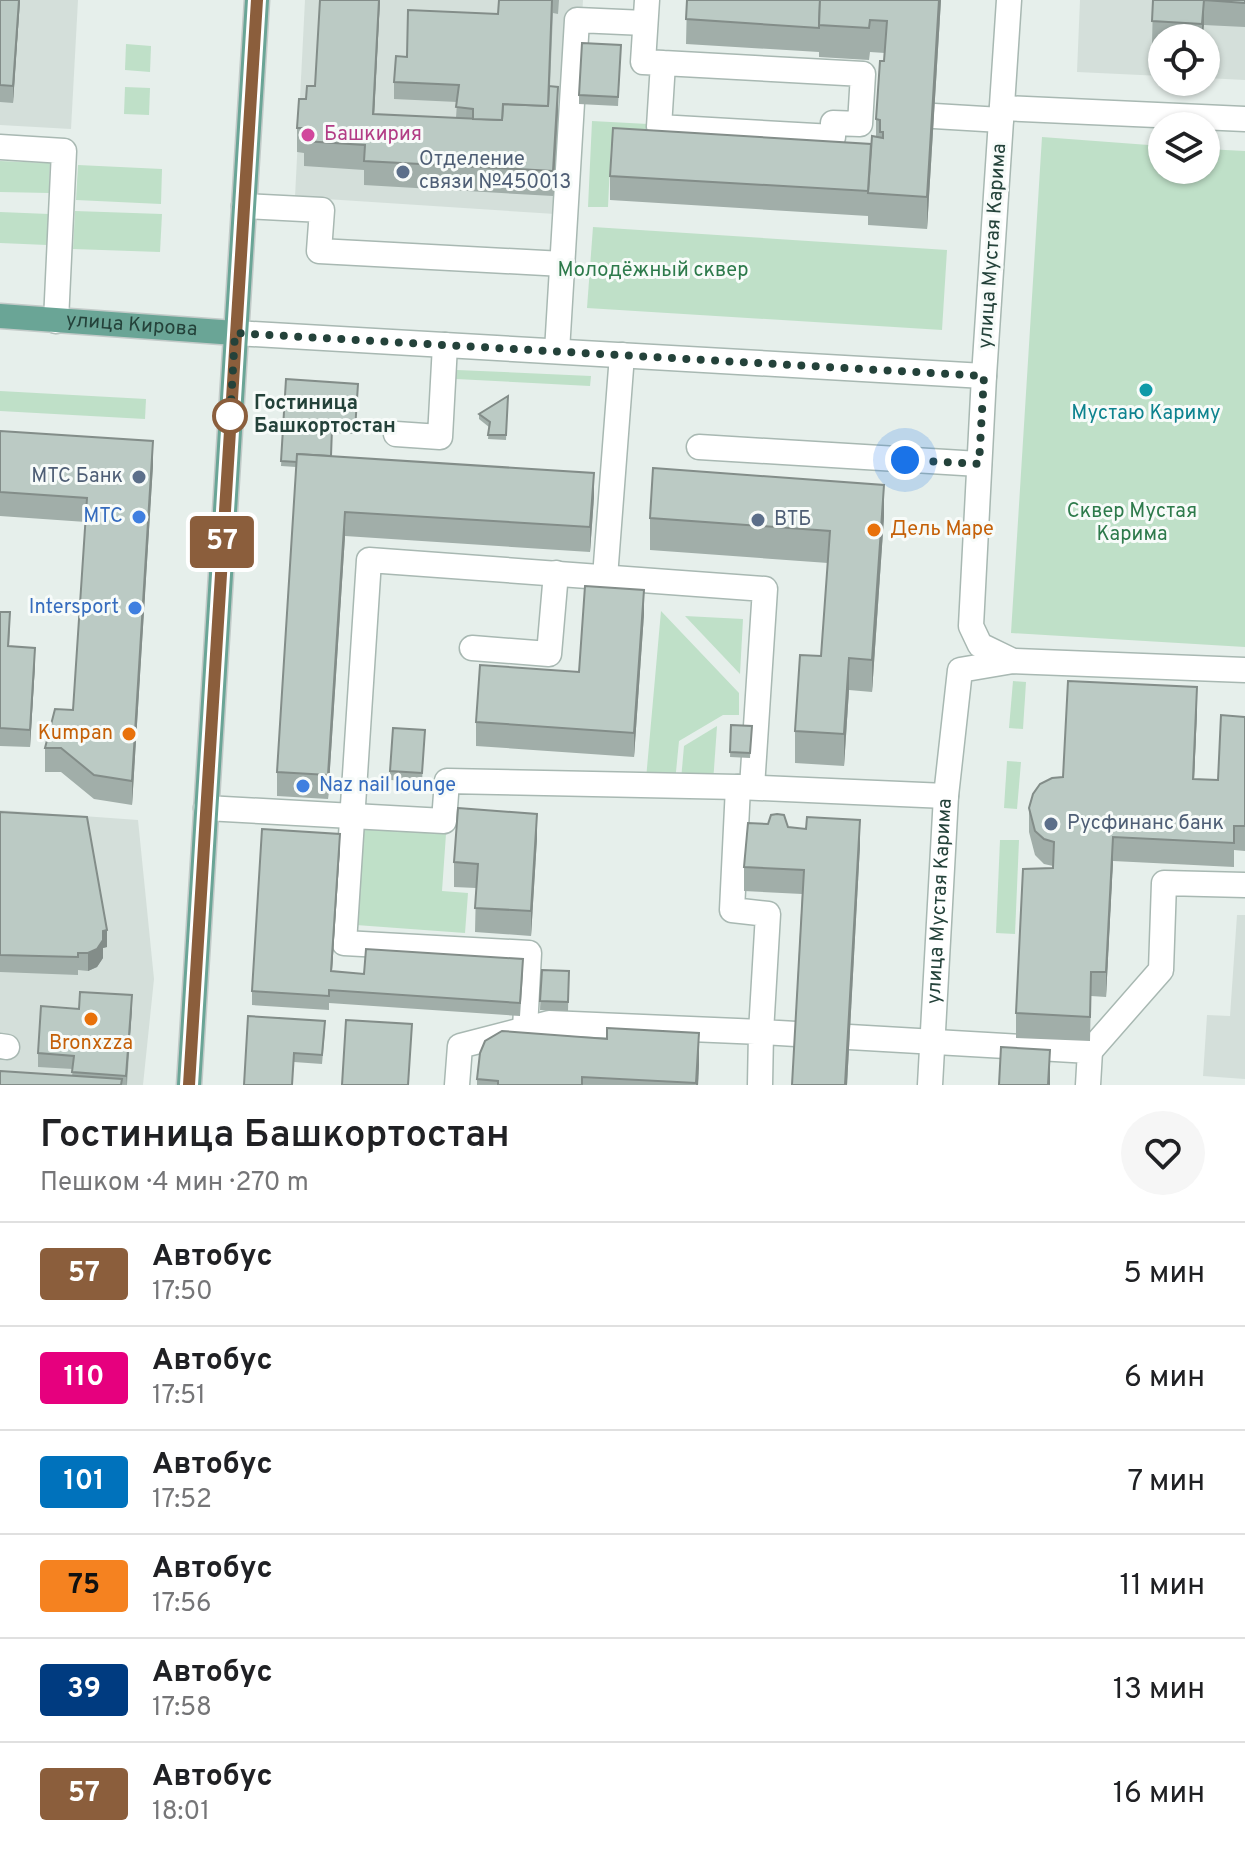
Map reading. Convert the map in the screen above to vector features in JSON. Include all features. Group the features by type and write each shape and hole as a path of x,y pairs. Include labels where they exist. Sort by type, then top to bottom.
{"main road":[{"path":"189,1085 257,0"},
{"name":"улица Кирова","path":"0,316 235,333"}],"street":[{"name":"улица Мустая Карима","path":"1009,0 971,626 980,645 1013,661"},
{"path":"557,351 577,20 646,12 643,62 663,63 863,74 870,113 860,124 833,123 833,137 659,127 663,63"},
{"path":"934,116 1002,114 1245,119"},
{"path":"0,147 64,151 56,321"},
{"path":"244,206 322,210 319,251 563,264"},
{"name":"улица Кирова","path":"235,333 984,376"},
{"path":"396,434 440,437 445,345"},
{"path":"605,577 622,355"},
{"path":"699,447 979,464"},
{"path":"525,1029 529,953 344,943 369,560 765,589 732,910 768,914 760,1085"},
{"path":"472,648 549,654 556,573"},
{"path":"1013,661 1245,670"},
{"name":"улица Мустая Карима","path":"930,1085 946,796 960,670 1013,661"},
{"path":"206,808 444,821 447,781 745,787 946,796"},
{"path":"1088,1085 1090,1051 1161,970 1164,883 1245,885"},
{"path":"457,1085 460,1046 549,1023 796,1034"},
{"path":"849,1037 1090,1051"}],"shaded area":[{"path":"0,0 78,0 71,129 0,125"},
{"path":"305,0 583,0 571,215 295,197"},
{"path":"1080,0 1245,0 1245,80 1220,79 1220,24 1148,24 1148,75 1077,72"},
{"path":"0,810 138,820 154,979 143,1085 0,1085"},
{"path":"1237,915 1245,915 1245,1079 1203,1076 1207,1015 1230,1016"}],"green space":[{"path":"126,44 151,46 150,72 125,70"},
{"path":"125,87 150,88 149,115 124,114"},
{"path":"592,121 648,124 647,144 611,143 608,207 588,207"},
{"name":"Сквер Мустая Карима","path":"1042,137 1148,145 1148,184 1220,184 1220,150 1245,151 1245,647 1011,633"},
{"path":"0,161 50,163 49,193 0,192"},
{"path":"78,165 162,169 161,204 76,200"},
{"path":"75,211 162,214 160,252 73,249"},
{"path":"0,212 49,214 47,245 0,243"},
{"name":"Молодёжный сквер","path":"593,227 947,250 942,330 587,308"},
{"path":"457,370 591,376 590,386 456,379"},
{"path":"0,391 146,399 145,419 0,411"},
{"path":"661,611 739,693 739,715 723,715 679,741 675,782 646,779"},
{"path":"685,616 743,619 740,674"},
{"path":"1013,681 1026,682 1023,729 1009,728"},
{"path":"717,726 713,783 681,780 684,746"},
{"path":"1007,761 1021,762 1017,809 1004,808"},
{"path":"363,828 446,834 442,891 468,893 465,933 356,925"},
{"path":"1000,840 1019,840 1015,934 996,933"}],"building":[{"path":"0,0 19,0 13,86 0,85"},
{"path":"320,0 379,0 373,114 502,120 503,104 548,106 549,86 558,87 553,171 364,161 365,145 304,141 304,128 297,128 299,99 306,99 307,86 315,86"},
{"path":"499,0 552,0 548,106 503,104 502,120 473,119 473,109 456,107 459,85 394,82 396,56 407,57 408,10 498,14"},
{"path":"687,0 820,0 819,28 686,19"},
{"path":"820,0 939,0 927,197 868,193 872,136 883,138 880,120 876,119 880,61 884,61 887,21 870,20 869,28 819,25"},
{"path":"1153,0 1204,0 1202,24 1152,21"},
{"path":"1204,0 1245,0 1245,3"},
{"path":"582,43 621,45 618,97 579,95"},
{"path":"613,128 871,144 868,191 610,176"},
{"path":"286,379 358,384 355,430 332,428 331,456 297,454 297,462 281,461"},
{"path":"508,396 506,435 488,435 490,422 479,414"},
{"path":"0,431 153,441 132,781 94,775 61,748 45,748 55,709 73,710 87,498 0,492"},
{"path":"297,454 594,473 590,527 345,512 328,775 277,772"},
{"path":"653,468 884,485 872,660 849,658 844,734 795,731 800,655 821,656 830,531 650,518"},
{"path":"585,586 644,590 634,733 476,722 480,665 579,672"},
{"path":"0,612 10,612 8,646 35,648 30,730 0,728"},
{"path":"1068,681 1197,687 1193,779 1218,780 1221,715 1245,717 1245,826 1234,826 1234,843 1113,837 1106,972 1091,972 1090,1017 1016,1013 1023,869 1053,868 1054,842 1044,839 1035,831 1029,808 1040,784 1063,777"},
{"path":"731,725 752,726 750,753 730,752"},
{"path":"393,728 425,730 422,773 390,771"},
{"path":"458,808 537,814 531,911 475,908 478,864 454,862"},
{"path":"0,812 87,817 107,930 103,931 103,940 97,949 78,953 78,957 0,955"},
{"path":"771,815 784,815 788,827 806,829 807,817 860,820 845,1085 792,1085 804,870 744,867 748,823 768,824"},
{"path":"262,829 340,834 331,971 364,974 366,949 523,959 520,1003 329,990 329,996 252,991"},
{"path":"542,970 569,971 568,1002 540,1001"},
{"path":"80,992 132,995 126,1076 72,1072 74,1056 38,1053 41,1006 79,1009"},
{"path":"248,1016 325,1021 322,1055 294,1053 292,1085 244,1085"},
{"path":"346,1020 412,1024 408,1085 342,1085"},
{"path":"607,1028 699,1033 696,1083 582,1077 582,1085 498,1085 498,1081 477,1079 480,1053 485,1041 502,1031 607,1039"},
{"path":"1001,1047 1050,1050 1048,1085 999,1085"},
{"path":"0,1071 122,1079 121,1085 0,1085"}],"bus line":[{"name":"57","path":"189,1085 257,0"}],"place":[{"name":"Башкирия","path":"308,135"},
{"name":"Отделение связи №450013","path":"403,172"},
{"name":"Мустаю Кариму","path":"1146,390"},
{"name":"Гостиница Башкортостан","path":"230,416"},
{"name":"МТС Банк","path":"139,477"},
{"name":"МТС","path":"139,517"},
{"name":"ВТБ","path":"758,520"},
{"name":"Дель Маре","path":"874,530"},
{"name":"Intersport","path":"135,608"},
{"name":"Kumpan","path":"129,734"},
{"name":"Naz nail lounge","path":"303,786"},
{"name":"Русфинанс банк","path":"1051,824"},
{"name":"Bronxzza","path":"91,1019"}],"route":[{"path":"230,416 230,422 235,333 984,376 979,464 905,460"}]}
